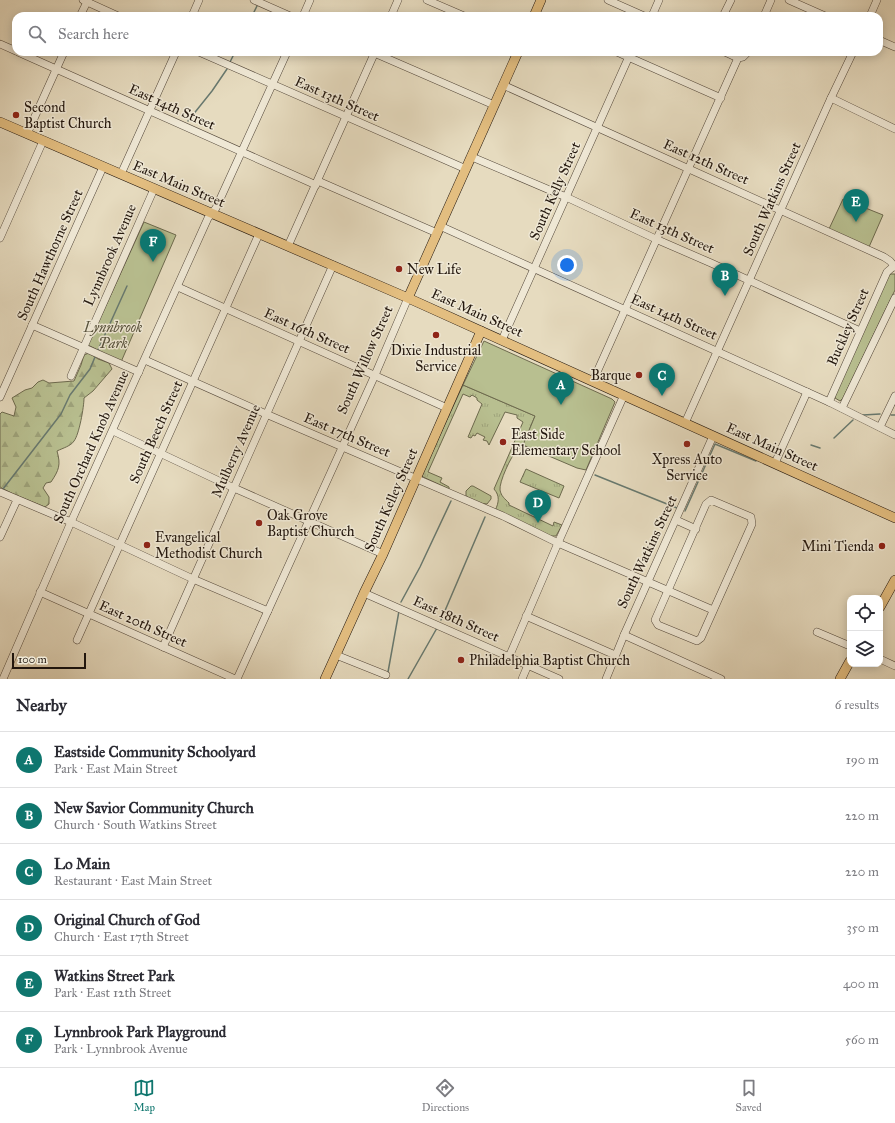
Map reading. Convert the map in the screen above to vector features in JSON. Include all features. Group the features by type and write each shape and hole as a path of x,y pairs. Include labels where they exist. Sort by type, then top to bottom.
{"main road":[{"path":"536,12 541,0"},
{"name":"South Willow Street","path":"408,298 516,56"},
{"name":"East Main Street","path":"0,122 408,298 895,518"},
{"name":"South Kelley Street","path":"325,679 364,592 383,554 481,331"},
{"path":"883,602 895,580"},
{"path":"840,679 847,666"}],"street":[{"path":"194,12 199,0"},
{"path":"254,0 281,12"},
{"path":"305,12 310,0"},
{"path":"393,12 398,0"},
{"path":"427,0 455,12"},
{"path":"608,0 635,12"},
{"path":"654,12 659,0"},
{"path":"725,12 731,0"},
{"path":"766,12 771,0"},
{"path":"789,0 816,12"},
{"path":"872,12 878,0"},
{"path":"82,12 86,1 109,12"},
{"path":"883,42 895,48"},
{"name":"East 14th Street","path":"0,44 12,49"},
{"name":"East 14th Street","path":"28,56 242,152 534,268 842,408 895,435"},
{"path":"27,134 62,56"},
{"path":"121,174 174,56"},
{"name":"East 13th Street","path":"208,56 466,169"},
{"name":"South Orchard Knob Avenue","path":"2,677 208,218 216,208 285,56"},
{"path":"288,246 372,56"},
{"path":"383,56 494,105"},
{"name":"South Kelly Street","path":"502,340 629,56"},
{"path":"634,56 721,98"},
{"path":"734,56 738,58 744,56"},
{"name":"South Watkins Street","path":"685,423 851,56"},
{"path":"593,381 658,240 738,58"},
{"name":"East 12th Street","path":"503,85 884,257 890,261 894,267"},
{"path":"831,98 895,129"},
{"path":"0,238 43,141"},
{"name":"East 13th Street","path":"472,157 566,197 860,331"},
{"name":"South Hawthorne Street","path":"0,397 103,167"},
{"name":"Lynnbrook Avenue","path":"71,376 154,188"},
{"name":"South Beech Street","path":"77,640 260,234"},
{"name":"Mulberry Avenue","path":"163,647 333,266"},
{"name":"Buckley Street","path":"829,402 887,272 894,267"},
{"name":"East 16th Street","path":"178,287 447,408"},
{"name":"South Willow Street","path":"236,679 375,375 408,298"},
{"name":"Buckley Street","path":"842,408 895,298"},
{"path":"32,325 140,372"},
{"name":"East 17th Street","path":"145,360 503,516 558,543 713,610"},
{"path":"775,463 807,392"},
{"path":"509,657 624,395"},
{"path":"880,428 895,396"},
{"path":"113,431 234,488 383,554"},
{"name":"South Watkins Street","path":"606,679 615,655 713,436"},
{"path":"0,492 71,522 268,611"},
{"path":"0,537 17,500"},
{"path":"711,500 751,517 752,524 701,638 697,641 658,625 655,620 668,591 706,504 711,500"},
{"path":"676,520 696,529"},
{"name":"East 20th Street","path":"40,592 236,679"},
{"name":"East 18th Street","path":"364,592 559,679"},
{"path":"526,616 615,655"},
{"path":"817,632 847,645"},
{"path":"624,635 721,679"},
{"path":"336,655 386,675"},
{"path":"883,660 895,666"},
{"path":"522,679 528,665"}],"green space":[{"path":"843,199 883,215 869,247 829,229"},
{"name":"Lynnbrook Park","path":"144,222 176,235 121,362 88,345"},
{"path":"895,274 895,290 843,398 840,401 835,398 836,393 888,276"},
{"path":"484,341 612,399 615,402 586,470 577,468 523,445 535,416 463,385"},
{"path":"89,353 98,359 109,363 112,369 93,391 84,398 81,421 78,433 73,443 57,451 59,464 56,474 51,482 46,483 43,488 49,497 49,504 45,507 0,487 0,414 2,412 14,416 16,407 12,398 25,390 32,388 38,382 43,380 49,383 74,381 84,355"},
{"path":"463,385 535,416 525,440 526,446 518,449 512,458 503,475 500,490 502,496 509,503 509,505 553,526 554,522 562,525 556,536 550,536 495,511 498,499 494,489 523,422 517,418 517,415 505,412 489,445 487,441 483,440 485,437 477,433 471,438 468,437 482,404 472,395 470,397 463,394 428,472 442,478 440,482 449,487 449,489 421,476"},
{"path":"526,469 564,486 559,498 520,482"},
{"path":"471,486 491,496 491,499 487,504 478,503 466,496 466,491"}],"waterway":[{"path":"254,12 257,6"},
{"path":"230,62 233,56"},
{"path":"188,121 212,91 227,69"},
{"path":"98,350 127,286"},
{"path":"3,489 61,414 70,395 90,369 95,357"},
{"path":"863,415 880,414"},
{"path":"834,438 853,420"},
{"path":"685,511 715,444 756,461"},
{"path":"811,445 820,448"},
{"path":"595,475 677,508"},
{"path":"401,602 420,567 451,501"},
{"path":"441,620 485,517"},
{"path":"388,672 399,611"},
{"path":"408,679 437,628"}],"place":[{"name":"Second Baptist Church","path":"16,115"},
{"name":"Watkins Street Park","path":"856,222"},
{"name":"Lynnbrook Park Playground","path":"153,262"},
{"name":"New Life","path":"399,269"},
{"name":"New Savior Community Church","path":"725,296"},
{"name":"Dixie Industrial Service","path":"436,335"},
{"name":"Barque","path":"639,375"},
{"name":"Lo Main","path":"662,396"},
{"name":"Eastside Community Schoolyard","path":"561,405"},
{"name":"East Side Elementary School","path":"503,442"},
{"name":"Xpress Auto Service","path":"687,444"},
{"name":"Oak Grove Baptist Church","path":"259,523"},
{"name":"Original Church of God","path":"538,523"},
{"name":"Evangelical Methodist Church","path":"147,545"},
{"name":"Mini Tienda","path":"882,546"},
{"name":"Philadelphia Baptist Church","path":"461,660"}]}
